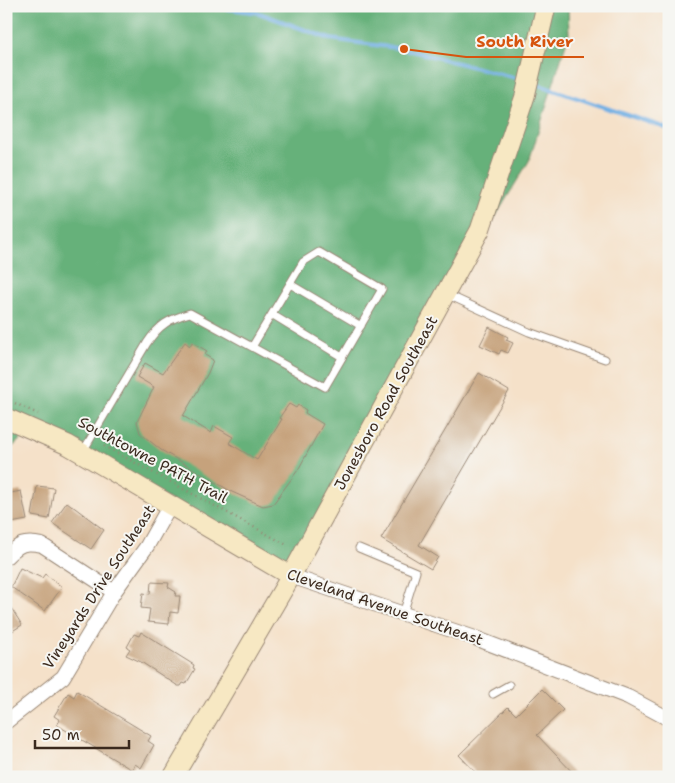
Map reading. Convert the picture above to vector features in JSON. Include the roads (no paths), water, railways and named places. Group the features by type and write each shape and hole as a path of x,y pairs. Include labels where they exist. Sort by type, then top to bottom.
{"main road":[{"name":"Jonesboro Road Southeast","path":"172,777 291,576 480,230 525,96 546,6"},
{"name":"Cleveland Avenue Southeast","path":"6,418 86,446 170,505 291,576"}],"street":[{"name":"Vineyards Drive Southeast","path":"6,722 63,677 114,592 147,546 170,505"},
{"path":"6,557 19,544 30,542 42,545 114,592"},
{"name":"Cleveland Avenue Southeast","path":"291,576 475,638 628,697 669,719"}],"lane":[{"path":"86,446 147,343 153,334 170,318 190,314 325,387 382,289 319,252 303,262 273,315 252,347"},
{"path":"290,284 360,326"},
{"path":"446,294 529,332 605,360"},
{"path":"273,315 342,357"},
{"path":"359,548 416,572 403,614"},
{"path":"493,694 509,685"}],"waterway":[{"path":"6,7 14,6"},
{"path":"206,6 259,13 330,39 404,49 524,80"},
{"path":"533,83 669,129"}],"place":[{"name":"South River","path":"404,49"}]}
